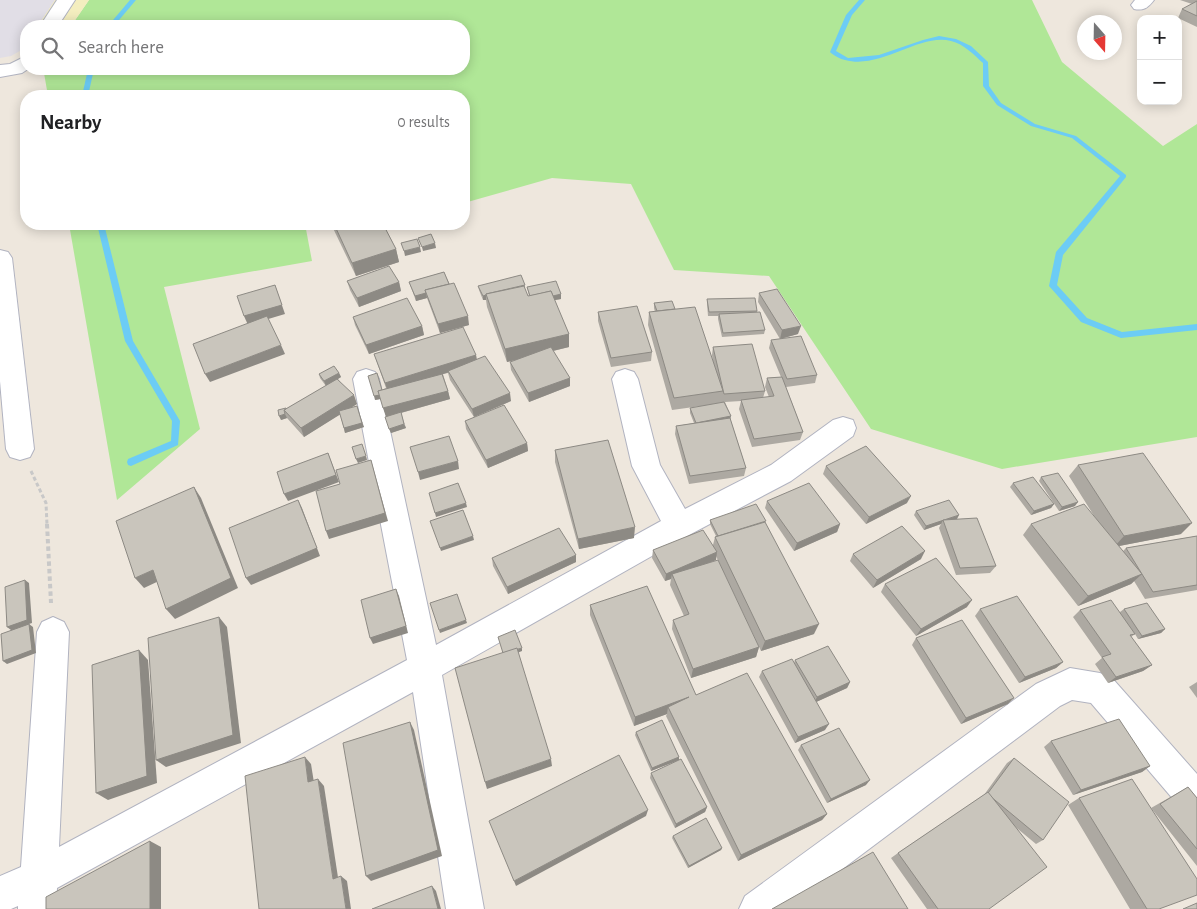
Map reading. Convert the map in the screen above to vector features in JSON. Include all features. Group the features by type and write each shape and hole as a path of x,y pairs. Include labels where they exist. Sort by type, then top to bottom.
{"street":[{"path":"52,20 66,0"},
{"path":"0,72 16,69 20,66"},
{"path":"0,258 20,449"},
{"path":"366,379 425,668 465,909"},
{"path":"625,379 646,466 679,526"},
{"path":"0,895 38,893 425,668 679,526 782,473 843,428"},
{"path":"38,893 53,632"},
{"path":"758,909 1048,695 1070,684 1100,690 1197,801"}],"path":[{"path":"20,449 46,503 53,632"}],"shaded area":[{"path":"0,0 55,0 42,20 20,20 20,51 11,56 0,58"}],"green space":[{"path":"89,0 1032,0 1062,62 1163,146 1197,124 1197,437 1002,469 871,429 769,276 674,270 631,184 552,178 470,201 470,90 47,90 44,75 470,75 470,20 75,20"},
{"path":"70,230 306,230 312,261 164,287 200,429 117,500"}],"sand":[{"path":"55,0 89,0 75,20 42,20"}],"building":[{"path":"1197,1 1197,16 1182,9"},
{"path":"337,230 386,230 396,249 352,263"},
{"path":"431,234 435,243 422,247 418,238"},
{"path":"417,239 420,247 404,251 401,243"},
{"path":"389,266 399,282 357,298 347,281"},
{"path":"444,272 449,284 425,290 426,293 415,296 409,282"},
{"path":"521,275 525,285 483,296 478,286"},
{"path":"556,281 561,294 553,296 551,291 530,296 527,287"},
{"path":"454,283 468,316 438,324 425,290"},
{"path":"275,285 282,305 244,316 237,296"},
{"path":"524,286 528,296 551,291 569,334 505,349 486,294"},
{"path":"777,289 801,326 782,330 759,293"},
{"path":"407,298 422,326 366,345 353,317"},
{"path":"755,298 757,311 709,312 707,299"},
{"path":"672,301 675,309 657,311 654,303"},
{"path":"637,306 652,352 611,358 598,312"},
{"path":"695,307 723,391 674,398 649,312"},
{"path":"760,312 765,330 723,333 719,314"},
{"path":"267,316 281,345 205,374 193,344"},
{"path":"463,327 476,355 385,383 374,354"},
{"path":"801,336 817,375 787,379 771,340"},
{"path":"752,344 765,391 724,394 713,347"},
{"path":"551,347 570,378 528,393 510,362"},
{"path":"485,356 510,393 472,409 448,371"},
{"path":"334,366 339,373 324,381 319,374"},
{"path":"377,373 382,390 378,391 380,395 374,396 368,376"},
{"path":"442,374 448,391 383,408 378,391"},
{"path":"782,377 803,432 754,439 741,400 774,396 767,378"},
{"path":"337,379 354,395 301,428 284,410"},
{"path":"724,402 731,416 696,423 690,408"},
{"path":"504,405 527,443 486,460 465,421"},
{"path":"357,406 362,423 344,428 339,411"},
{"path":"286,408 284,410 285,414 279,416 278,410"},
{"path":"401,412 404,424 389,429 385,417"},
{"path":"730,418 746,468 690,476 676,426"},
{"path":"449,436 458,461 418,472 410,447"},
{"path":"608,440 635,527 578,539 555,450"},
{"path":"362,444 366,456 356,459 352,447"},
{"path":"866,446 911,496 869,517 826,466"},
{"path":"328,453 336,475 284,494 277,472"},
{"path":"1143,453 1192,523 1124,536 1078,465"},
{"path":"371,460 385,513 326,531 316,491 340,484 336,470"},
{"path":"1058,473 1078,502 1062,507 1041,477"},
{"path":"1033,477 1054,504 1034,511 1013,483"},
{"path":"458,483 466,503 435,513 429,493"},
{"path":"809,483 840,524 797,543 767,501"},
{"path":"194,487 231,578 166,609 153,570 135,578 116,521"},
{"path":"298,500 317,548 246,578 229,528"},
{"path":"949,500 959,515 926,526 916,511"},
{"path":"756,504 766,521 718,536 710,520"},
{"path":"1084,504 1142,574 1088,596 1031,524"},
{"path":"463,510 473,536 440,548 430,521"},
{"path":"977,518 996,566 960,568 943,520"},
{"path":"765,522 819,624 765,641 715,537"},
{"path":"902,526 925,551 877,580 853,554"},
{"path":"559,528 576,555 507,587 492,558"},
{"path":"703,530 717,552 666,574 653,550"},
{"path":"1197,536 1197,585 1153,592 1126,548"},
{"path":"936,558 972,600 921,629 885,584"},
{"path":"718,560 759,647 693,669 673,620 689,614 672,574"},
{"path":"25,580 27,620 7,627 5,587"},
{"path":"647,586 696,695 747,673 827,814 741,855 668,707 689,697 635,717 590,605"},
{"path":"396,589 406,626 370,638 361,600"},
{"path":"457,594 466,620 439,630 430,603"},
{"path":"1017,596 1063,662 1025,677 980,609"},
{"path":"1111,600 1135,634 1130,635 1152,665 1116,677 1102,657 1111,654 1080,610"},
{"path":"1147,603 1165,629 1142,636 1124,609"},
{"path":"219,617 233,735 156,760 148,638"},
{"path":"962,620 1014,698 966,718 916,638"},
{"path":"29,624 32,650 3,661 1,634"},
{"path":"515,630 522,648 503,653 498,637"},
{"path":"828,646 850,682 817,697 795,660"},
{"path":"517,648 551,759 485,782 455,668"},
{"path":"139,650 147,776 96,793 92,665"},
{"path":"792,659 829,724 798,737 762,671"},
{"path":"1119,719 1150,766 1081,790 1051,741"},
{"path":"662,720 679,757 652,768 636,732"},
{"path":"410,722 438,850 366,876 343,743"},
{"path":"839,728 870,780 831,799 801,745"},
{"path":"619,755 648,810 514,881 489,821"},
{"path":"305,757 308,782 318,779 333,879 341,876 346,909 259,909 245,776"},
{"path":"1014,758 1069,802 1043,840 988,793"},
{"path":"681,759 707,807 676,824 651,773"},
{"path":"1132,779 1197,879 1197,895 1159,909 1147,909 1079,798"},
{"path":"1188,787 1197,798 1197,849 1160,804"},
{"path":"988,792 1047,867 989,909 938,909 898,853"},
{"path":"706,818 722,848 689,866 673,836"},
{"path":"150,841 150,909 46,909 46,897"},
{"path":"873,852 908,909 772,909"},
{"path":"432,886 438,909 372,909"},
{"path":"1197,903 1197,909 1183,909"}],"waterway":[{"path":"116,20 133,0"},
{"path":"862,0 849,15 833,52 846,59 862,59 879,57 939,38 954,40 969,48 986,63 986,86 999,104 1033,125 1074,137 1124,176 1059,254 1053,286 1084,320 1121,335 1197,327"},
{"path":"86,90 90,75"},
{"path":"101,230 129,341 176,421 175,443 131,462"}]}
